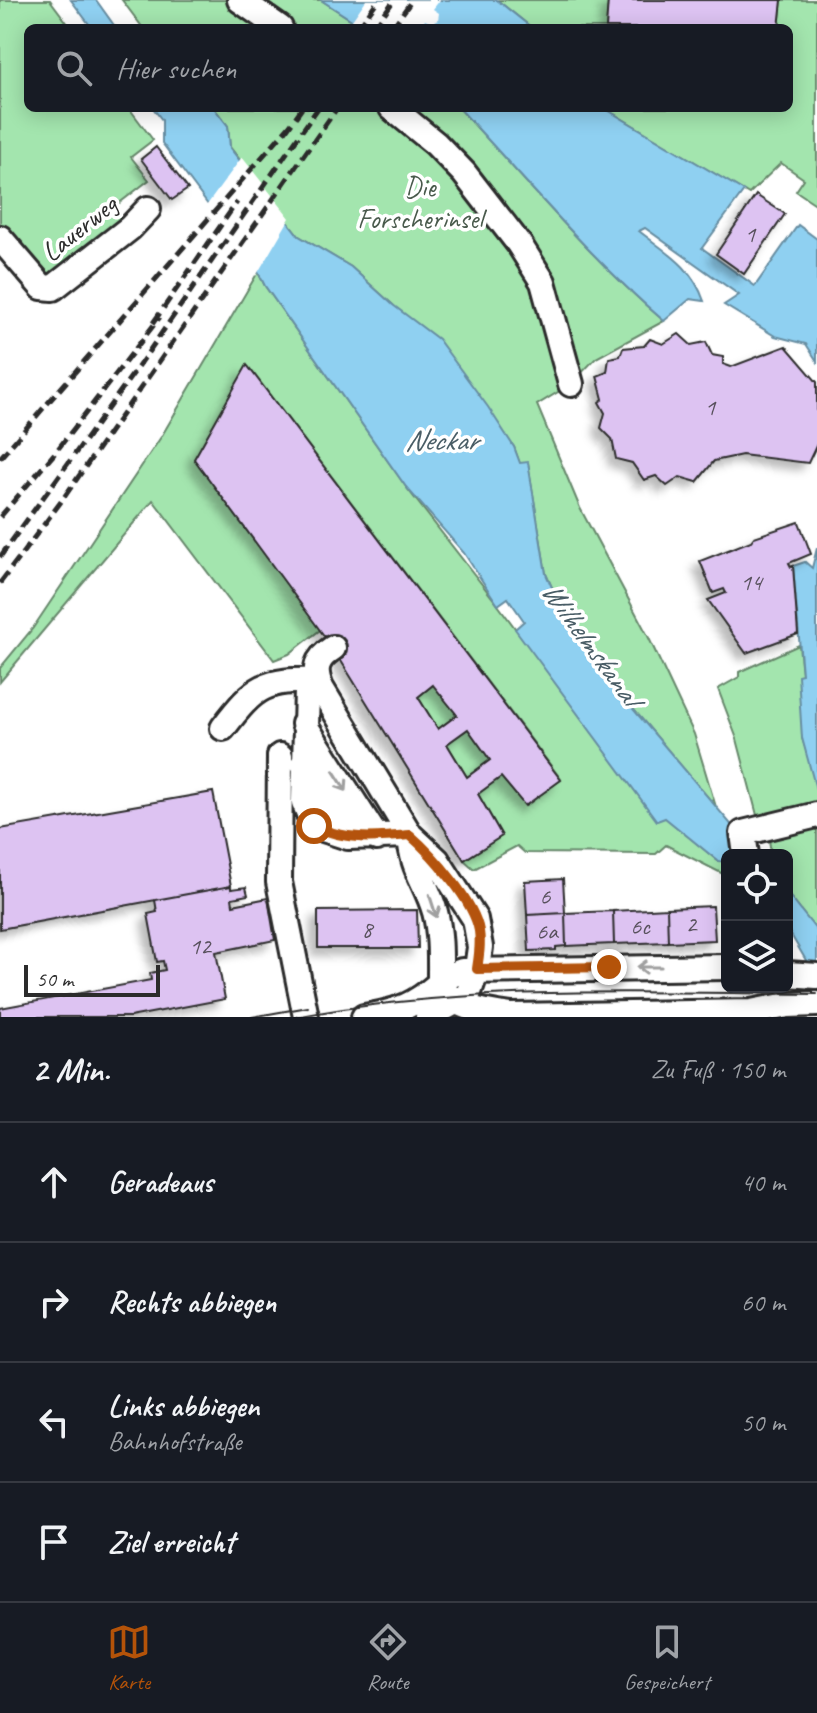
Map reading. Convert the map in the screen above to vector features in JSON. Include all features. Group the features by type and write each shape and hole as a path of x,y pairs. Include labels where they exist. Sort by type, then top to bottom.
{"street":[{"path":"240,0 274,24"},
{"path":"397,112 436,144 464,173 519,244 543,282 571,384"},
{"name":"Lauerweg","path":"4,252 42,287 53,288 130,228 148,209"},
{"path":"333,648 318,661 315,673 318,681 410,835 437,860 475,919 480,937 477,969 468,995 428,1017"},
{"path":"223,728 242,703 271,683 281,680 318,681"},
{"path":"306,1017 279,882 292,760 304,724 307,690 318,681"},
{"path":"304,724 377,838"},
{"path":"292,760 348,837 410,835"},
{"path":"745,844 811,816"},
{"path":"410,835 413,863 437,916 440,982 442,988 459,1002 506,1016 764,1003 817,1004"},
{"path":"364,1017 401,1008 420,999 452,974 477,969 721,967"}],"green space":[{"path":"0,0 50,0 68,24 24,24 24,112 132,112 153,140 131,157 149,180 113,208 124,225 50,279 41,275 0,223"},
{"path":"122,0 321,0 358,24 140,24"},
{"path":"497,0 608,0 606,24 527,24"},
{"path":"782,0 817,0 817,205 796,191 804,179 781,163 749,194 611,112 793,112 793,24 779,24"},
{"name":"Die Forscherinsel","path":"217,112 463,112 584,244 664,321 596,358 571,384 537,405 580,508 648,636 694,734 716,807 634,710 569,626 546,574 528,463 520,464 514,447 393,305 351,267 299,236 230,147 228,126"},
{"path":"258,272 406,487 498,605 657,820 665,817 721,861 721,873 666,845 656,854 525,853 517,846 474,869 464,860 502,836 478,794 501,777 526,806 561,779 248,366 320,630 289,654 274,660 153,500 0,682 0,668 33,628 161,437"},
{"path":"799,645 802,738 812,768 817,810 758,819 737,739 718,689 739,677 739,672"},
{"path":"433,685 457,715 438,729 418,697"},
{"path":"468,729 490,760 467,777 447,744"},
{"path":"817,821 817,931 793,901 793,849 770,849 769,839"}],"water":[{"path":"71,0 96,0 113,24 89,24"},
{"path":"321,0 497,0 527,24 358,24"},
{"name":"Neckar","path":"156,112 217,112 228,126 230,148 299,236 351,267 393,305 438,339 488,407 514,447 520,463 528,462 546,574 569,626 634,710 752,849 721,849 721,861 718,861 665,818 657,821 515,629 524,621 508,598 498,605 464,553 406,487 258,272 162,143 162,120"},
{"path":"463,112 611,112 744,191 702,248 755,286 798,225 817,239 817,361 806,344 775,336 724,305 739,295 645,228 639,231 686,269 704,301 690,299 664,321 584,244"},
{"path":"817,548 817,793 802,738 798,675 802,674 793,566 805,562 812,568"},
{"path":"793,901 817,931 817,979 793,938"}],"pier":[{"path":"366,0 440,0 433,9 439,13 438,20 432,23 425,20 422,24 350,23"},
{"path":"242,157 290,218 256,276 204,209"}],"building":[{"path":"608,0 782,0 779,24 606,24"},
{"path":"156,147 188,189 172,200 141,159"},
{"path":"756,195 785,214 744,274 716,254"},
{"path":"679,334 691,345 706,342 712,355 723,357 723,364 731,367 786,346 817,382 817,444 808,463 742,455 714,461 697,482 680,477 667,486 656,476 644,480 632,463 616,459 612,439 601,428 605,413 599,402 603,399 597,376 607,372 609,358 620,356 623,348 644,346 650,339 663,344"},
{"path":"247,365 561,780 525,806 501,777 478,794 502,836 464,860 333,648 194,459","holes":["433,685 457,715 438,729 418,697","468,729 490,760 467,777 447,744"]},
{"path":"799,522 811,554 789,563 793,566 798,634 746,653 708,600 726,593 724,589 713,593 700,561 751,541 754,537"},
{"path":"213,792 231,886 0,929 0,829"},
{"path":"563,879 565,913 527,915 525,881"},
{"path":"231,886 231,889 246,887 248,895 232,898 233,905 268,898 275,940 216,952 225,999 130,1017 0,1017 0,1008 151,980 150,973 165,970 163,961 157,962 148,914 157,912 155,900"},
{"path":"713,906 715,940 668,942 667,908"},
{"path":"667,908 668,942 614,944 613,911"},
{"path":"417,910 418,948 318,948 318,911"},
{"path":"613,911 614,944 566,946 565,913"},
{"path":"565,913 566,946 556,947 556,950 529,951 527,915"}],"tram line":[{"path":"296,1017 360,1006 490,995 621,992 817,994"},
{"path":"252,1017 308,1007"}],"railway":[{"path":"361,24 378,0"},
{"path":"377,24 394,0"},
{"path":"395,24 412,0"},
{"path":"285,132 299,112"},
{"path":"0,557 138,367 315,112"},
{"path":"0,583 60,503 334,112"},
{"path":"0,458 290,125"},
{"path":"153,323 237,202"},
{"path":"0,517 54,454 160,317"}],"route":[{"path":"314,826 348,837 410,835 437,860 475,919 480,937 477,969 609,967"}],"water label":[{"name":"Wilhelmskanal","path":"591,643"}]}
